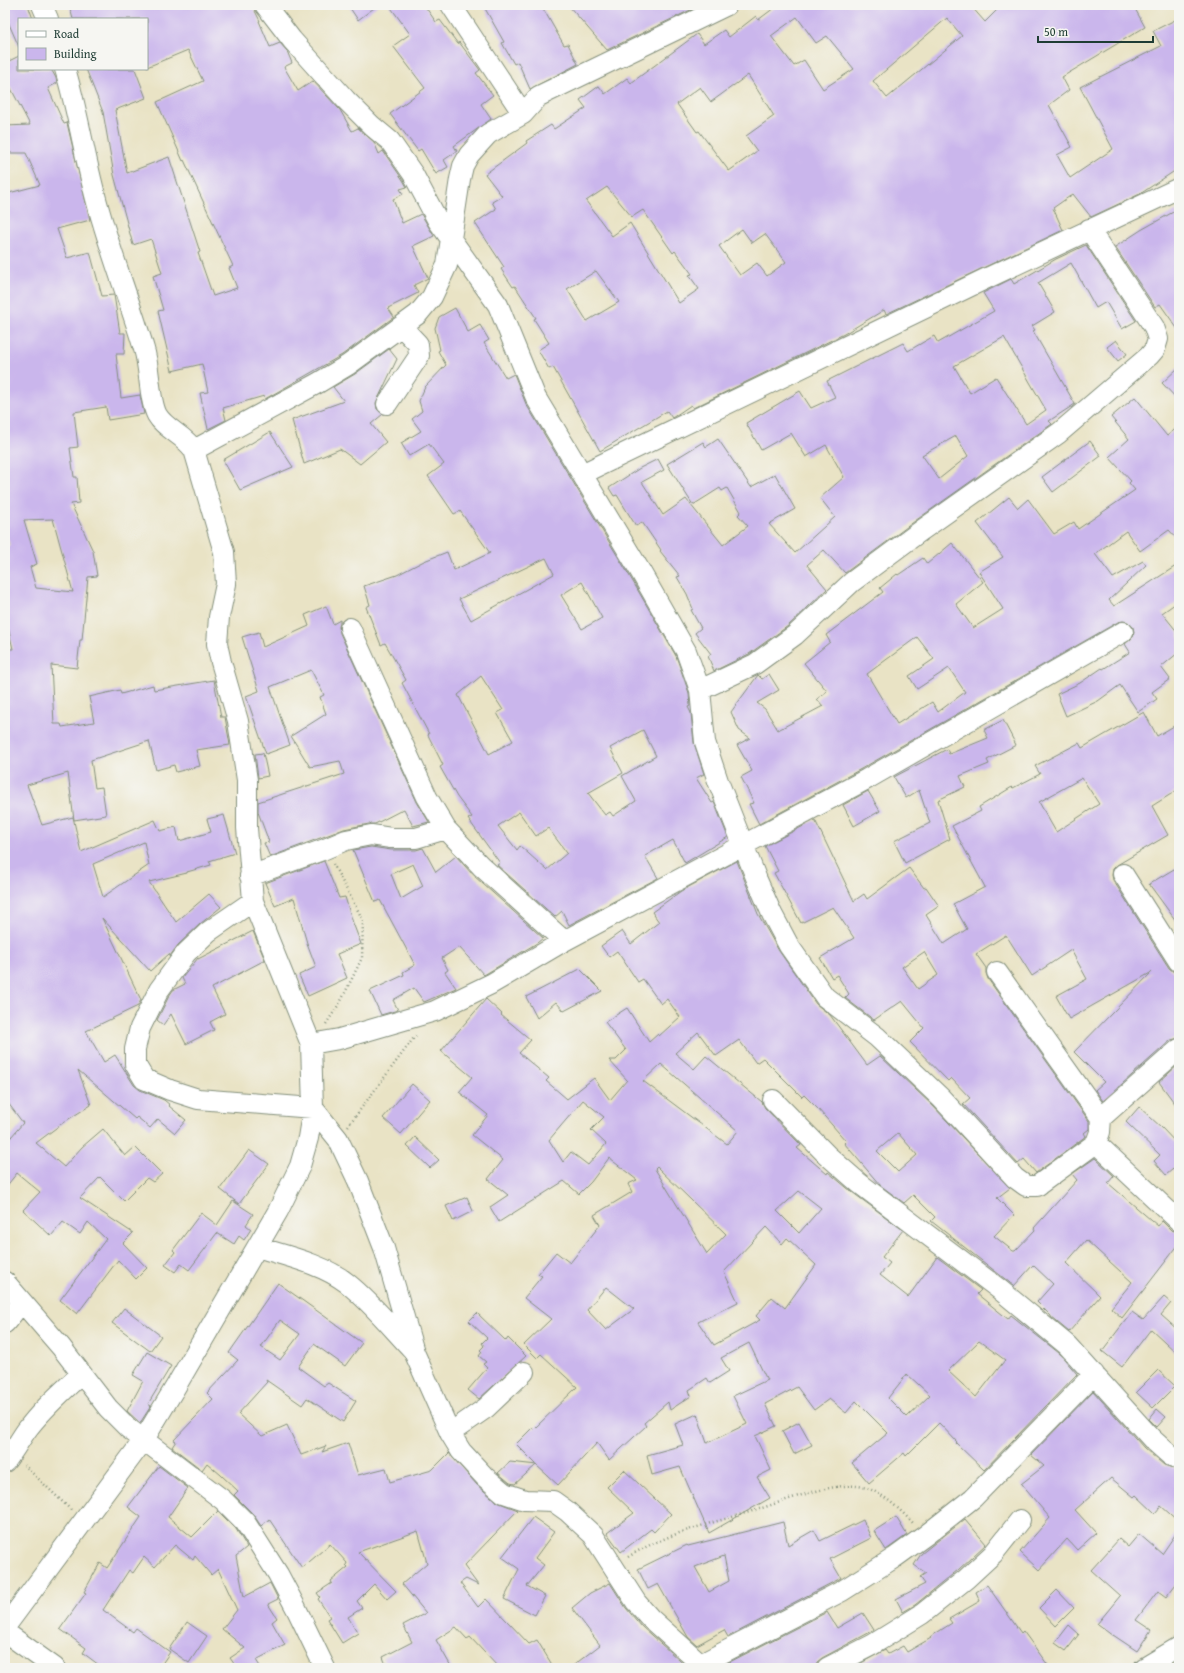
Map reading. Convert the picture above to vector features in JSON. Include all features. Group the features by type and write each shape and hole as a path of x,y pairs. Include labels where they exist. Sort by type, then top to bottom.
{"street":[{"path":"42,5 48,18"},
{"path":"265,5 292,40 346,100 372,126 390,141 403,157 438,221 498,305 536,398 686,651 700,690 706,742 718,781 742,846 772,914 789,946 826,998 883,1042 941,1098 1015,1178 1026,1186 1037,1186 1096,1143 1100,1132 1101,1118 996,972"},
{"path":"451,5 523,114"},
{"path":"194,450 318,383 348,365 418,314 432,297 447,265 450,238 463,166 469,155 488,134 523,114 539,96 727,5"},
{"path":"5,1627 143,1441 278,1212 300,1166 308,1138 313,1108 311,1044 253,900 247,828 247,780 238,721 217,644 219,617 226,584 224,552 194,450 184,438 162,421 154,407 146,357 129,299 105,231 65,70"},
{"path":"582,474 1089,229 1179,188"},
{"path":"700,690 755,664 795,635 852,582 922,530 1059,433 1129,375 1155,348 1158,339 1154,327 1089,229"},
{"path":"387,404 419,356 418,344 402,327"},
{"path":"350,628 428,797 446,829 481,866 564,941"},
{"path":"311,1044 339,1039 434,1011 491,984 564,941 867,779 1123,632"},
{"path":"250,876 346,840 371,835 391,838 416,838 446,829"},
{"path":"1124,874 1179,962"},
{"path":"253,900 208,932 186,954 159,990 140,1028 135,1050 135,1064 144,1079 170,1090 198,1099 313,1108 338,1139 358,1181 384,1248 414,1352 450,1433 461,1451 485,1477 504,1493 525,1500 553,1501 568,1510 593,1535 614,1565 636,1602 651,1619 702,1666 842,1591 894,1558 926,1535 973,1498 1094,1374"},
{"path":"1101,1118 1179,1049"},
{"path":"773,1100 827,1155 859,1182 999,1290 1067,1345 1152,1439 1171,1456 1179,1459"},
{"path":"1096,1143 1179,1221"},
{"path":"257,1247 318,1267 346,1282 366,1300 414,1352"},
{"path":"5,1282 62,1348 108,1408 143,1441 223,1500 244,1522 278,1574 325,1668"},
{"path":"5,1323 22,1302"},
{"path":"450,1433 486,1408 524,1372"},
{"path":"7,1455 43,1410 81,1374"},
{"path":"827,1668 872,1645 922,1614 966,1579 994,1554 1020,1520"},
{"path":"5,1632 55,1668"},
{"path":"1144,1668 1179,1647"}],"path":[{"path":"311,1044 341,1001 362,958 363,920 325,849"},
{"path":"338,1139 434,1011"},
{"path":"7,1455 83,1520"},
{"path":"614,1565 646,1546 670,1536 799,1496 834,1488 856,1486 869,1489 894,1505 926,1535"}],"building":[{"path":"5,5 28,5 33,18 18,18 18,45 5,15"},
{"path":"69,5 252,5 270,47 280,43 287,51 292,63 284,67 298,91 313,81 340,110 352,131 358,128 374,142 379,154 383,151 403,180 407,187 400,189 403,194 393,199 402,223 421,214 434,236 413,246 428,278 414,285 418,293 388,308 394,317 342,355 265,399 264,396 223,408 226,420 208,429 200,393 208,392 202,364 172,371 158,311 163,310 153,276 162,273 151,239 133,245 114,175 103,112 86,70 135,70 146,98 115,110 127,173 169,157 200,252 198,253 213,296 237,288 229,268 233,266 184,160 183,161 157,102 203,81 188,50 148,67 148,18 73,18"},
{"path":"348,5 378,5 358,20"},
{"path":"389,5 424,5 436,22 440,20 458,44 459,42 480,70 476,73 493,95 481,104 491,119 454,146 457,151 444,160 448,167 436,174 421,149 418,151 390,114 425,88 393,46 410,34"},
{"path":"483,5 541,5 564,45 568,44 578,64 530,89 518,62 514,64 502,43 504,42"},
{"path":"568,5 701,5 607,50"},
{"path":"778,5 970,5 985,22 1002,5 1133,5 1145,27 1062,77 1069,90 1049,105 1072,147 1057,155 1070,178 1113,149 1080,87 1161,46 1153,31 1179,18 1179,168 1140,194 1091,217 1073,194 1053,208 1063,230 886,314 884,310 844,334 693,408 691,405 672,418 667,411 600,451 553,367 549,369 538,350 549,343 534,319 536,318 515,286 513,287 501,269 504,267 475,223 496,209 492,202 502,196 485,174 527,143 526,141 551,125 554,129 586,108 580,100 599,86 605,94 627,78 631,83 697,34 704,44 724,30 729,37 756,16 758,20","holes":["797,17 816,43 827,36 854,69 823,89 804,60 794,66 771,36","947,18 962,36 887,98 873,81","748,75 774,116 746,136 757,151 729,171 699,131 697,132 677,104 700,87 711,102","607,187 632,217 643,210 673,253 675,251 692,274 689,275 699,289 679,303 630,223 612,236 586,201","742,229 752,243 765,234 786,262 767,276 757,263 740,275 719,246","596,271 619,302 587,321 567,289"]},
{"path":"18,56 18,70 52,70 56,78 57,83 48,88 64,124 67,123 90,220 57,229 67,258 90,252 102,296 114,295 120,333 125,333 124,354 116,354 121,398 140,395 144,414 108,420 106,407 74,412 78,447 70,448 74,477 77,477 79,503 71,504 93,551 97,576 88,577 82,640 80,640 77,668 51,665 54,724 61,724 62,727 94,722 89,697 120,690 121,694 153,685 154,690 214,680 221,717 225,717 230,745 196,750 200,766 176,772 174,765 156,770 149,741 91,760 95,788 102,787 106,815 74,820 68,773 27,785 42,825 73,817 81,852 155,820 160,831 176,827 179,841 211,832 207,819 224,815 235,853 209,861 211,865 187,873 149,882 176,922 209,894 221,907 178,945 170,956 169,954 150,971 102,918 141,1000 138,1006 86,1031 104,1062 115,1055 134,1085 140,1090 164,1100 186,1120 175,1133 158,1119 150,1128 137,1117 135,1119 78,1070 91,1105 64,1122 36,1143 64,1167 82,1147 103,1129 125,1156 135,1147 162,1174 153,1182 147,1178 124,1201 100,1177 80,1198 133,1233 123,1243 147,1268 136,1279 118,1260 77,1314 60,1300 106,1239 88,1222 80,1234 63,1222 51,1236 23,1210 40,1192 17,1173 5,1188 5,1144 23,1123 5,1099 5,649 13,649 5,614 5,547 10,546 5,529 5,194 40,185 26,153 5,153 5,126 30,125 5,77 5,63","holes":["53,519 73,592 36,588 30,567 37,564 24,520","144,842 149,865 103,897 93,864"]},
{"path":"1175,211 1179,217 1179,331 1160,304 1155,307 1115,247 1141,230"},
{"path":"1086,245 1136,321 1122,329 1106,302 1096,308 1071,263 1038,283 1055,312 1032,326 1035,330 1033,331 1075,404 1049,421 1052,424 915,521 845,573 824,550 807,565 827,589 788,626 749,654 714,671 708,656 711,654 695,633 701,628 691,610 693,609 687,594 677,577 680,576 660,551 661,550 642,522 636,526 617,495 614,496 609,488 640,468 658,459 664,470 642,482 663,515 686,499 723,545 748,526 738,515 741,512 727,488 722,491 720,488 693,505 667,464 703,442 706,447 718,439 751,487 775,474 795,509 769,524 795,553 835,517 820,498 844,477 826,445 806,457 791,433 761,450 746,423 800,391 811,408 835,397 827,381 903,343 908,351 934,336 938,343 994,311 983,293 1011,279 1014,284 1056,259","holes":["1004,337 1046,410 1026,424 996,377 970,393 954,366","956,436 968,456 939,479 922,455"]},
{"path":"455,308 468,332 480,325 489,340 484,343 506,378 514,374 526,404 676,656 689,693 690,706 688,707 691,713 694,743 704,774 696,778 712,803 714,802 728,837 685,863 673,840 645,856 658,878 569,925 562,911 555,917 497,865 500,863 468,819 472,817 457,797 440,767 443,765 428,735 429,734 402,683 406,680 385,643 381,645 366,607 370,605 364,586 397,575 424,561 447,552 454,570 490,553 460,511 454,514 428,476 444,464 429,444 409,456 401,443 421,431 412,419 422,411 419,401 425,387 446,365 438,351 440,350 435,328 439,317","holes":["546,558 554,574 471,620 459,599","582,582 602,618 582,629 561,595","481,676 503,710 497,713 513,741 489,754 458,695","643,730 656,756 622,776 636,801 613,816 610,812 605,815 588,793 623,773 610,748","519,812 536,836 548,828 567,853 547,870 520,846 517,850 498,826"]},
{"path":"1116,340 1127,354 1118,361 1107,347"},
{"path":"389,349 397,359 376,403 377,409 383,414 371,424 386,442 360,464 340,449 304,464 292,420 344,401 333,387 355,374"},
{"path":"1179,367 1179,401 1162,383"},
{"path":"1135,397 1167,436 1179,426 1179,541 1169,530 1140,551 1126,531 1095,554 1113,578 1143,561 1146,565 1109,600 1114,606 1179,564 1179,601 1162,613 1179,634 1179,652 1161,667 1170,679 1152,692 1157,699 1138,712 1120,685 1098,701 1066,716 1057,694 1080,683 1130,652 1125,644 1133,637 1133,627 1128,622 1118,622 861,769 759,824 749,804 754,803 741,777 752,771 737,745 750,738 739,730 731,712 758,675 762,679 769,674 779,690 757,703 765,709 778,730 823,706 817,699 827,691 804,663 830,642 826,635 883,592 880,588 897,574 898,575 923,558 927,564 952,543 983,582 956,604 973,628 1003,609 979,572 1003,557 977,523 1009,497 1018,508 1028,499 1054,534 1074,522 1078,529 1135,490 1129,483 1131,481 1109,457 1129,439 1111,417","holes":["917,637 934,659 909,676 917,689 949,668 965,692 938,712 932,702 897,724 867,674"]},
{"path":"270,432 293,467 240,490 223,460"},
{"path":"1090,441 1101,456 1053,492 1042,477"},
{"path":"326,606 333,624 340,620 340,633 417,802 429,822 413,826 404,809 375,824 344,829 270,857 264,843 269,842 258,812 258,802 344,774 340,761 310,767 291,736 326,714 320,697 324,695 311,670 270,687 290,745 266,754 246,696 259,691 242,637 259,632 263,647 309,626 305,615"},
{"path":"1144,712 1157,736 1179,723 1179,789 1152,806 1168,835 1117,865 1113,869 1112,875 1113,880 1169,968 1179,976 1179,1038 1171,1040 1103,1101 1095,1090 1104,1082 1074,1052 1152,972 1069,1019 1056,996 1087,979 1071,950 1032,976 1006,935 976,954 986,968 988,979 1089,1121 1089,1129 1084,1133 1086,1136 1036,1173 1024,1159 1018,1164 963,1104 970,1098 951,1078 948,1081 910,1042 924,1028 902,1001 874,1020 845,998 849,994 837,975 832,978 820,958 854,938 833,907 801,923 774,873 778,871 765,846 815,820 854,901 864,894 867,899 909,868 924,888 926,887 939,906 926,915 944,944 967,929 953,904 985,887 952,826 981,811 979,807 1012,787 1013,788 1040,774 1035,766 1079,743 1082,748","holes":["1082,778 1099,804 1056,832 1039,802","924,952 938,975 918,989 902,967"]},
{"path":"1003,720 1016,745 987,760 989,764 960,776 965,787 938,800 950,839 905,863 894,841 930,823 919,790 906,798 894,777 947,749 949,754 988,738 984,730"},
{"path":"263,753 268,776 258,778 255,754"},
{"path":"868,791 880,811 854,826 843,805"},
{"path":"371,847 391,850 416,850 423,848 436,872 456,856 473,875 543,938 484,975 459,947 442,958 448,970 445,972 456,988 424,1002 414,988 393,1000 398,1010 381,1015 370,991 404,975 403,972 415,965 380,900 375,902 353,850","holes":["413,864 423,886 401,899 391,874"]},
{"path":"324,861 339,898 345,897 361,944 337,954 347,978 308,996 299,975 316,967 307,943 294,898 275,906 265,883"},
{"path":"737,861 758,914 779,951 816,1004 830,1015 867,1065 880,1056 933,1106 1010,1188 997,1198 1014,1215 994,1236 1013,1251 1015,1251 1035,1230 1034,1228 1077,1180 1072,1174 1095,1158 1114,1176 1108,1183 1158,1226 1162,1221 1171,1230 1179,1232 1179,1244 1122,1318 1111,1308 1132,1282 1086,1240 1066,1263 1100,1296 1069,1332 1051,1317 1037,1302 1053,1284 1033,1265 1014,1286 931,1221 935,1217 913,1195 904,1203 880,1185 844,1143 846,1141 818,1109 804,1095 802,1097 763,1058 756,1063 739,1040 716,1056 698,1032 675,1053 694,1069 706,1056 762,1102 765,1108 801,1145 797,1148 827,1174 828,1172 903,1230 882,1257 890,1263 880,1275 908,1297 937,1257 981,1290 977,1294 1008,1319 1011,1315 1059,1353 1077,1374 984,1470 956,1443 957,1442 939,1423 906,1456 904,1453 869,1483 852,1463 888,1433 856,1401 846,1413 829,1399 814,1410 797,1387 765,1404 776,1426 755,1436 771,1470 757,1477 770,1498 709,1533 680,1467 652,1475 647,1455 683,1445 675,1424 697,1414 707,1443 747,1424 733,1396 767,1380 749,1343 721,1358 729,1371 710,1383 707,1378 689,1390 691,1396 670,1410 668,1402 644,1423 646,1426 609,1460 597,1443 558,1485 536,1465 515,1484 510,1483 498,1473 510,1462 537,1465 516,1444 532,1428 534,1429 577,1387 541,1354 537,1358 524,1345 551,1319 524,1298 542,1276 538,1274 556,1252 570,1263 600,1225 594,1215 632,1192 628,1184 637,1180 609,1158 591,1182 579,1194 564,1181 499,1222 490,1207 508,1195 488,1179 503,1160 472,1135 488,1115 459,1092 472,1077 441,1051 486,999 502,1014 501,1015 531,1040 519,1053 549,1078 546,1081 567,1099 594,1078 610,1100 627,1080 609,1060 616,1060 626,1050 605,1022 627,1008 649,1042 658,1034 659,1036 680,1017 667,999 661,1004 643,979 638,982 617,951 609,957 601,946 622,931 631,944 659,922 652,912 681,891","holes":["661,1064 738,1131 727,1144 643,1081","583,1100 604,1117 591,1130 606,1144 588,1165 571,1152 563,1162 549,1140","898,1133 917,1155 898,1172 877,1151","657,1167 726,1234 707,1254 655,1169","799,1191 821,1208 799,1233 777,1211","766,1227 782,1244 787,1238 816,1265 785,1308 772,1297 756,1316 760,1320 714,1345 698,1322 738,1302 724,1272","606,1287 634,1309 606,1330 587,1310","979,1341 1005,1360 976,1397 948,1371","907,1374 930,1395 907,1417 888,1398"]},
{"path":"1179,866 1179,925 1149,884"},
{"path":"253,931 265,960 212,988 225,1014 210,1022 214,1030 186,1044 171,1014 163,1025 157,1020 169,996 173,990 185,984 182,978 198,958"},
{"path":"580,969 602,991 564,1011 556,1002 537,1018 526,997"},
{"path":"1179,1064 1179,1109 1159,1082"},
{"path":"412,1084 430,1100 401,1134 383,1118"},
{"path":"1139,1107 1179,1146 1179,1176 1173,1169 1166,1175 1154,1161 1160,1155 1126,1122"},
{"path":"415,1137 439,1160 430,1168 407,1146"},
{"path":"249,1150 269,1164 239,1204 220,1189"},
{"path":"467,1197 473,1211 453,1221 446,1206"},
{"path":"233,1201 253,1214 246,1225 251,1229 244,1240 239,1236 234,1244 217,1233 189,1270 181,1264 175,1272 165,1265 175,1252 173,1250 201,1213 217,1225"},
{"path":"278,1283 362,1343 345,1366 314,1344 298,1367 324,1386 328,1383 356,1401 343,1422 307,1398 302,1405 266,1380 267,1382 238,1414 262,1436 287,1425 301,1455 326,1446 322,1452 348,1443 358,1475 386,1468 390,1482 432,1470 449,1453 477,1485 497,1502 518,1510 464,1566 478,1585 466,1579 460,1583 478,1607 486,1599 529,1644 537,1640 554,1668 499,1668 470,1637 467,1639 456,1627 436,1640 452,1668 387,1668 383,1657 412,1642 403,1625 426,1613 402,1584 427,1563 418,1531 358,1552 396,1591 387,1599 374,1584 357,1601 362,1608 348,1617 358,1633 342,1643 327,1619 330,1617 318,1599 320,1597 317,1593 332,1583 331,1581 348,1567 346,1565 347,1563 330,1544 302,1568 269,1519 261,1526 253,1514 234,1495 238,1491 221,1475 207,1463 202,1470 172,1447 176,1441 174,1440 213,1399 207,1393 238,1360 229,1353","holes":["280,1320 300,1334 280,1360 261,1347"]},
{"path":"1164,1297 1171,1303 1161,1315 1179,1331 1179,1355 1151,1329 1122,1367 1102,1351 1132,1312 1143,1320"},
{"path":"124,1308 161,1336 150,1351 112,1323"},
{"path":"477,1313 506,1341 508,1338 526,1356 479,1399 468,1390 487,1368 483,1364 486,1362 479,1356 482,1352 480,1350 484,1346 482,1343 487,1338 469,1321"},
{"path":"147,1352 171,1366 148,1404 151,1406 140,1423 127,1411 143,1381 133,1375"},
{"path":"1158,1370 1175,1386 1153,1408 1136,1392"},
{"path":"1093,1391 1144,1448 1164,1465 1179,1470 1179,1522 1161,1506 1155,1513 1136,1495 1134,1497 1111,1478 1075,1510 1096,1533 1077,1550 1067,1539 1039,1570 1020,1552 1050,1518 1021,1484 1044,1466 1031,1455"},
{"path":"1157,1409 1166,1417 1157,1427 1149,1419"},
{"path":"799,1422 812,1445 794,1454 782,1431"},
{"path":"159,1466 188,1488 168,1517 192,1537 218,1511 236,1529 247,1547 236,1556 244,1597 270,1583 278,1599 268,1604 277,1618 272,1622 285,1645 256,1660 261,1668 237,1668 230,1658 245,1648 222,1629 237,1610 218,1569 211,1575 195,1556 193,1560 175,1545 155,1567 144,1557 133,1573 129,1570 103,1610 133,1632 136,1628 170,1652 159,1668 103,1668 83,1653 86,1648 60,1629 86,1593 84,1592 100,1563 107,1568 141,1517 128,1507"},
{"path":"624,1470 671,1514 654,1532 651,1529 621,1552 607,1533 634,1513 607,1487"},
{"path":"533,1517 554,1532 535,1558 544,1565 527,1586 545,1596 535,1615 504,1599 519,1569 502,1557"},
{"path":"896,1517 907,1535 886,1550 874,1531"},
{"path":"965,1519 986,1544 958,1570 915,1605 903,1612 896,1599 925,1584 920,1577 926,1573 914,1565 921,1554"},
{"path":"863,1520 871,1538 830,1559 841,1578 728,1637 724,1630 697,1645 688,1637 658,1584 648,1589 638,1569 687,1545 688,1546 783,1522 788,1545 814,1530 820,1541","holes":["724,1556 729,1581 709,1592 695,1567"]},
{"path":"1179,1529 1179,1580 1166,1597 1158,1591 1136,1620 1151,1630 1137,1651 1097,1624 1120,1596 1091,1570 1119,1539 1128,1547 1139,1534 1162,1554"},
{"path":"610,1583 626,1608 642,1627 688,1668 570,1668 600,1645 572,1608 590,1593"},
{"path":"987,1585 1021,1633 1023,1631 1050,1668 852,1668 885,1650 888,1654 903,1646 907,1652 931,1638 930,1637 952,1623 949,1619 980,1601 976,1592"},
{"path":"1057,1590 1074,1608 1056,1626 1039,1608"},
{"path":"827,1612 837,1628 863,1613 874,1630 822,1658 817,1662 816,1668 718,1668"},
{"path":"187,1622 207,1636 189,1663 169,1649"},
{"path":"1069,1625 1079,1634 1066,1651 1055,1643"}]}
